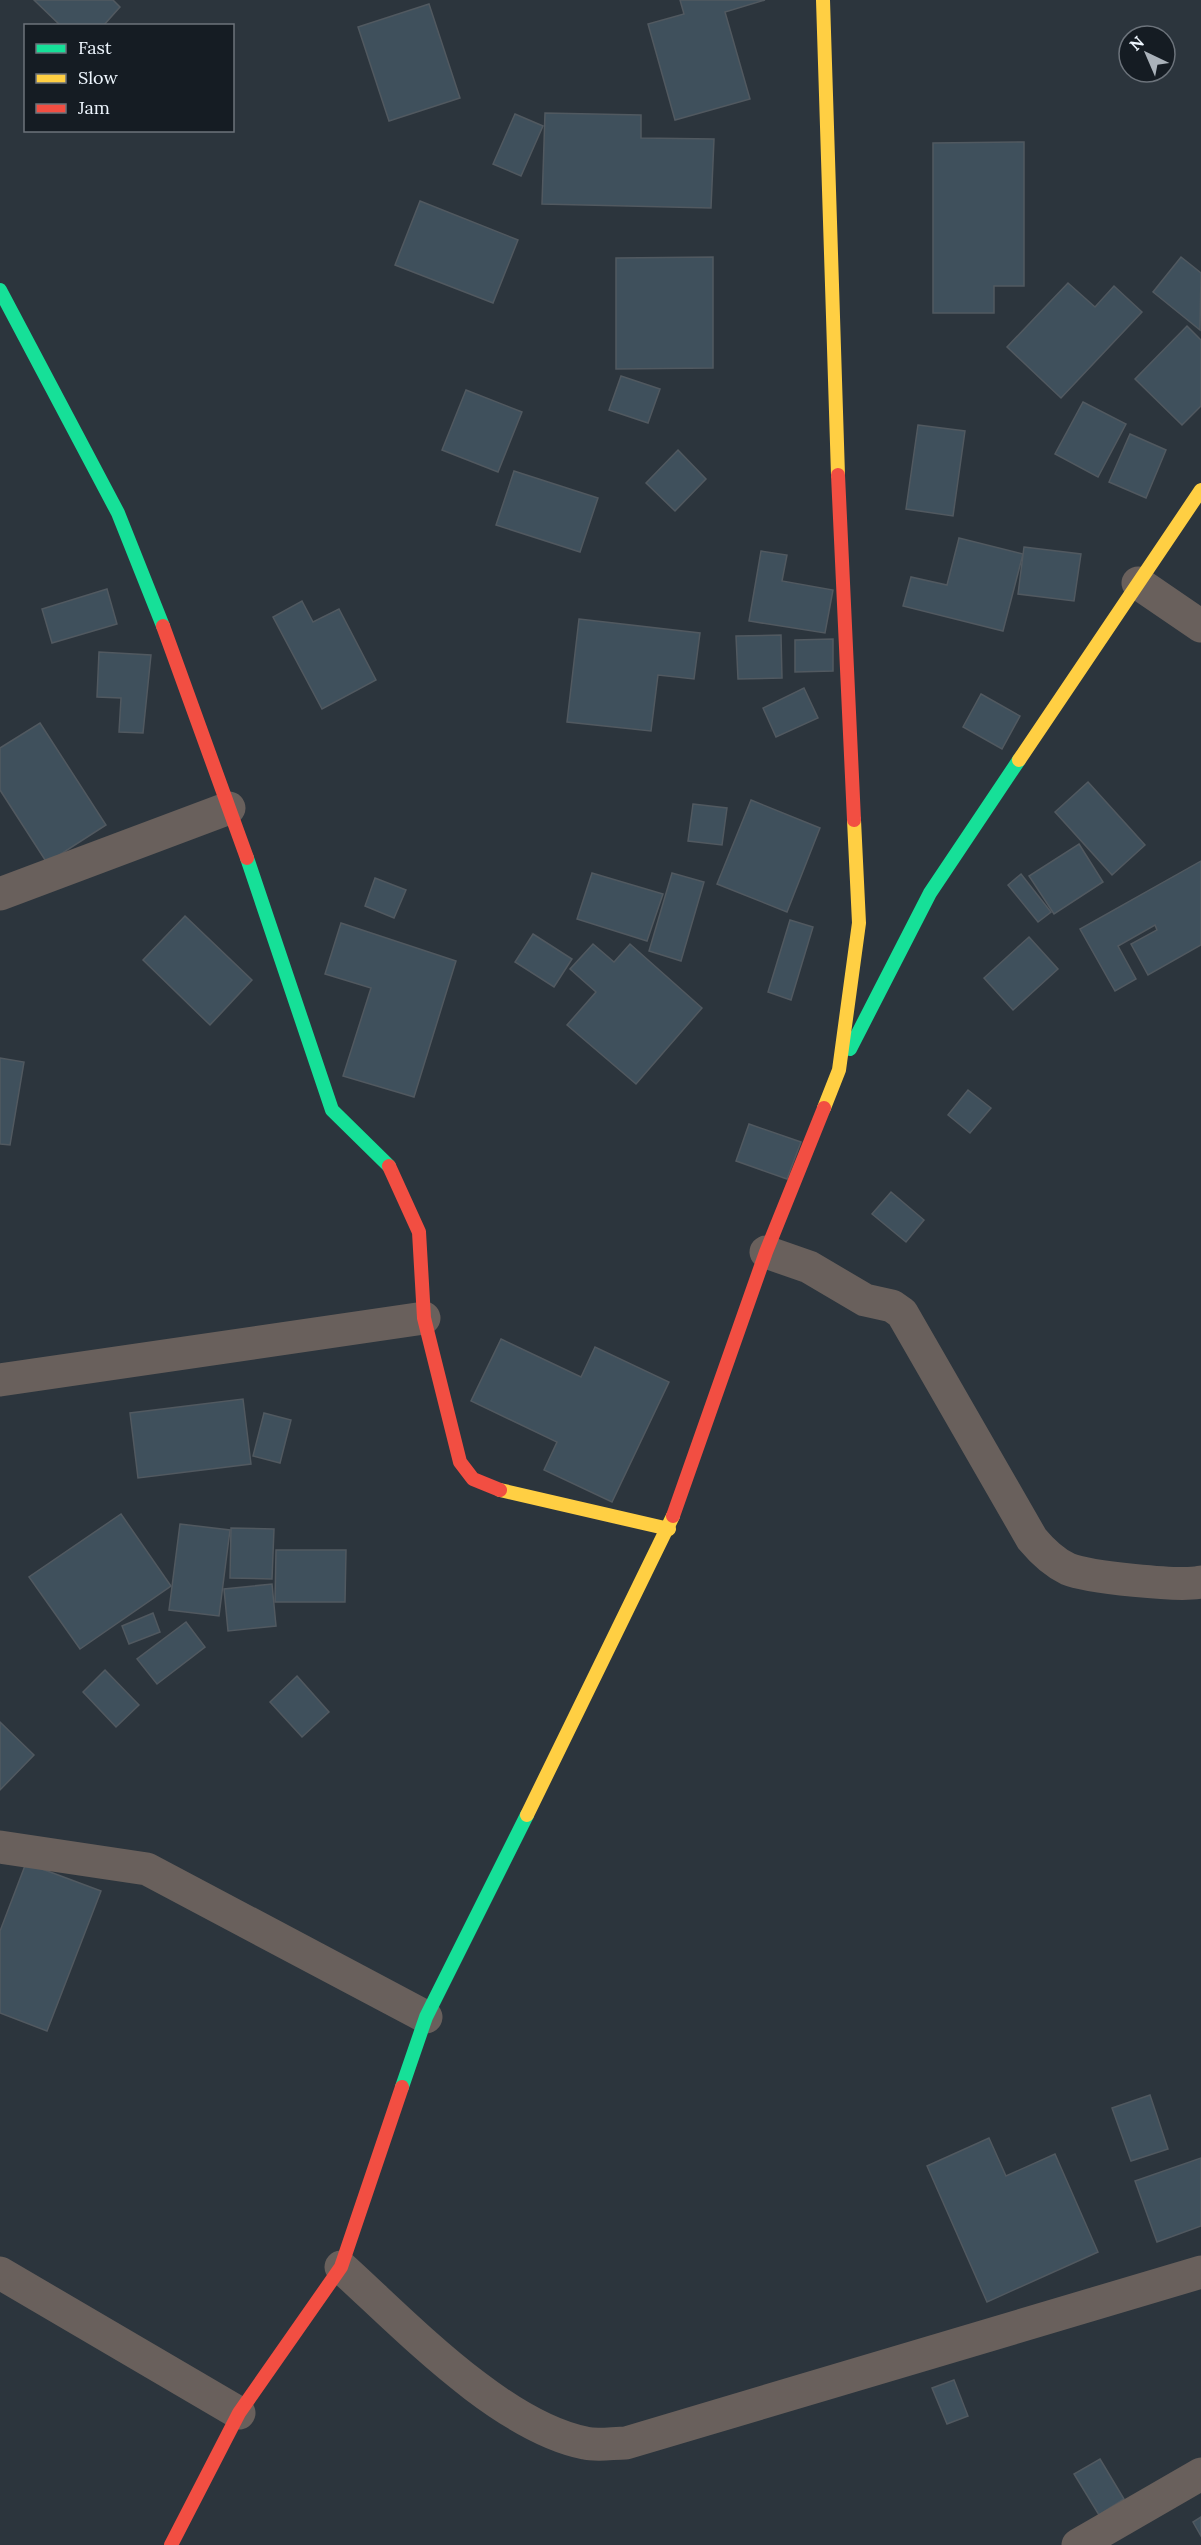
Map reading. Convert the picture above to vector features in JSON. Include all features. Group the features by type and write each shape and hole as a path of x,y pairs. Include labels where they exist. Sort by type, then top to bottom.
{"street":[{"path":"823,0 839,516 859,923 839,1070"},
{"path":"0,290 118,513 180,669 281,954 332,1110 387,1162 419,1232 424,1318 460,1462 473,1479 504,1492 669,1529"},
{"path":"171,2545 239,2413 341,2267 426,2017 669,1529 766,1252 839,1070 930,893 1201,490"},
{"path":"1138,583 1201,626"},
{"path":"0,894 229,808"},
{"path":"766,1252 809,1267 865,1300 892,1306 902,1313 1032,1539 1045,1554 1068,1569 1154,1582 1201,1582"},
{"path":"0,1380 424,1318"},
{"path":"0,1847 147,1869 426,2017"},
{"path":"341,2267 461,2375 538,2428 586,2444 626,2443 1201,2272"},
{"path":"0,2272 239,2413"},
{"path":"1078,2545 1201,2474"}],"building":[{"path":"34,0 113,0 120,7 105,24 59,24"},
{"path":"680,0 765,0 725,12 750,99 675,120 648,24 684,14"},
{"path":"429,4 460,98 389,121 358,27"},
{"path":"545,113 641,115 641,138 714,139 711,208 542,204"},
{"path":"515,114 543,126 521,176 493,164"},
{"path":"1024,142 1024,286 994,286 994,313 933,313 933,143"},
{"path":"420,201 518,240 493,303 395,265"},
{"path":"713,257 713,368 616,369 616,258"},
{"path":"1181,257 1201,273 1200,330 1153,292"},
{"path":"1068,283 1095,307 1114,286 1142,312 1061,398 1007,347"},
{"path":"1187,326 1201,340 1201,406 1182,425 1135,379"},
{"path":"621,376 660,389 648,423 609,410"},
{"path":"466,390 522,412 498,472 442,450"},
{"path":"1083,402 1126,424 1098,477 1055,454"},
{"path":"918,425 965,431 953,516 906,509"},
{"path":"1130,434 1166,450 1146,498 1109,482"},
{"path":"678,450 706,479 675,511 646,483"},
{"path":"514,471 598,498 580,552 496,525"},
{"path":"959,538 1023,554 1003,631 903,606 911,577 947,585"},
{"path":"1024,547 1081,554 1074,601 1018,594"},
{"path":"761,551 787,555 782,581 833,590 825,633 749,621"},
{"path":"107,589 117,624 52,643 42,609"},
{"path":"302,601 313,622 339,609 376,680 322,709 273,617"},
{"path":"579,619 700,633 694,679 658,675 651,731 567,722"},
{"path":"781,635 782,678 738,679 736,636"},
{"path":"833,639 833,671 795,672 795,640"},
{"path":"99,652 151,655 143,733 119,732 121,698 97,697"},
{"path":"804,688 818,718 776,737 763,708"},
{"path":"981,694 1020,716 1002,749 963,727"},
{"path":"40,723 106,825 47,863 0,790 0,748"},
{"path":"1088,782 1145,845 1112,875 1055,812"},
{"path":"751,800 820,828 787,912 717,884"},
{"path":"693,804 727,808 722,845 688,841"},
{"path":"1079,844 1103,882 1054,914 1029,876"},
{"path":"1201,861 1201,945 1148,975 1131,944 1157,930 1155,925 1118,946 1136,979 1115,991 1080,929"},
{"path":"592,873 663,894 647,941 577,919"},
{"path":"672,873 704,882 681,961 649,951"},
{"path":"1021,874 1051,912 1038,922 1008,885"},
{"path":"375,878 406,890 394,918 365,906"},
{"path":"185,916 252,980 210,1025 143,960"},
{"path":"790,920 813,927 791,1000 768,992"},
{"path":"341,923 456,961 414,1097 343,1076 371,988 325,974"},
{"path":"533,934 572,959 554,987 515,962"},
{"path":"1029,937 1058,969 1013,1010 984,978"},
{"path":"593,944 614,962 630,944 702,1008 636,1084 567,1025 596,992 570,969"},
{"path":"0,1058 24,1062 10,1145 0,1144"},
{"path":"968,1090 991,1108 970,1133 948,1115"},
{"path":"749,1124 801,1142 787,1179 736,1161"},
{"path":"891,1192 924,1220 906,1242 872,1214"},
{"path":"501,1339 581,1377 595,1347 669,1382 612,1502 544,1470 557,1442 471,1401"},
{"path":"243,1399 251,1464 138,1478 130,1413"},
{"path":"264,1413 291,1420 280,1463 253,1456"},
{"path":"121,1514 171,1586 80,1649 29,1577"},
{"path":"180,1524 230,1530 219,1616 169,1610"},
{"path":"231,1528 274,1529 272,1579 230,1578"},
{"path":"276,1550 346,1550 345,1602 275,1602"},
{"path":"272,1584 276,1626 228,1631 224,1589"},
{"path":"153,1613 160,1632 129,1644 122,1626"},
{"path":"186,1622 205,1647 157,1684 137,1659"},
{"path":"105,1670 139,1705 116,1727 83,1692"},
{"path":"297,1676 329,1712 302,1737 270,1702"},
{"path":"0,1722 34,1755 0,1790"},
{"path":"26,1863 101,1891 47,2031 0,2013 0,1931"},
{"path":"1150,2095 1168,2149 1131,2161 1112,2108"},
{"path":"989,2138 1006,2176 1055,2154 1098,2252 987,2302 927,2166"},
{"path":"1201,2158 1201,2226 1157,2242 1135,2181"},
{"path":"954,2380 968,2416 947,2424 932,2388"},
{"path":"1100,2459 1124,2499 1099,2515 1074,2474"},
{"path":"1201,2517 1201,2536 1193,2522"}],"traffic: fast":[{"path":"0,290 118,513 163,626"},
{"path":"850,1049 930,893 1019,760"},
{"path":"247,858 332,1110 389,1166"},
{"path":"402,2087 426,2017 527,1815"}],"traffic: slow":[{"path":"823,0 838,475"},
{"path":"1019,760 1201,490"},
{"path":"824,1108 839,1070 859,923 854,820"},
{"path":"500,1490 669,1529"},
{"path":"527,1815 673,1516"}],"traffic: jam":[{"path":"838,475 854,820"},
{"path":"163,626 247,858"},
{"path":"673,1516 766,1252 824,1108"},
{"path":"389,1166 419,1232 424,1318 460,1462 473,1479 500,1490"},
{"path":"171,2545 239,2413 341,2267 402,2087"}]}
